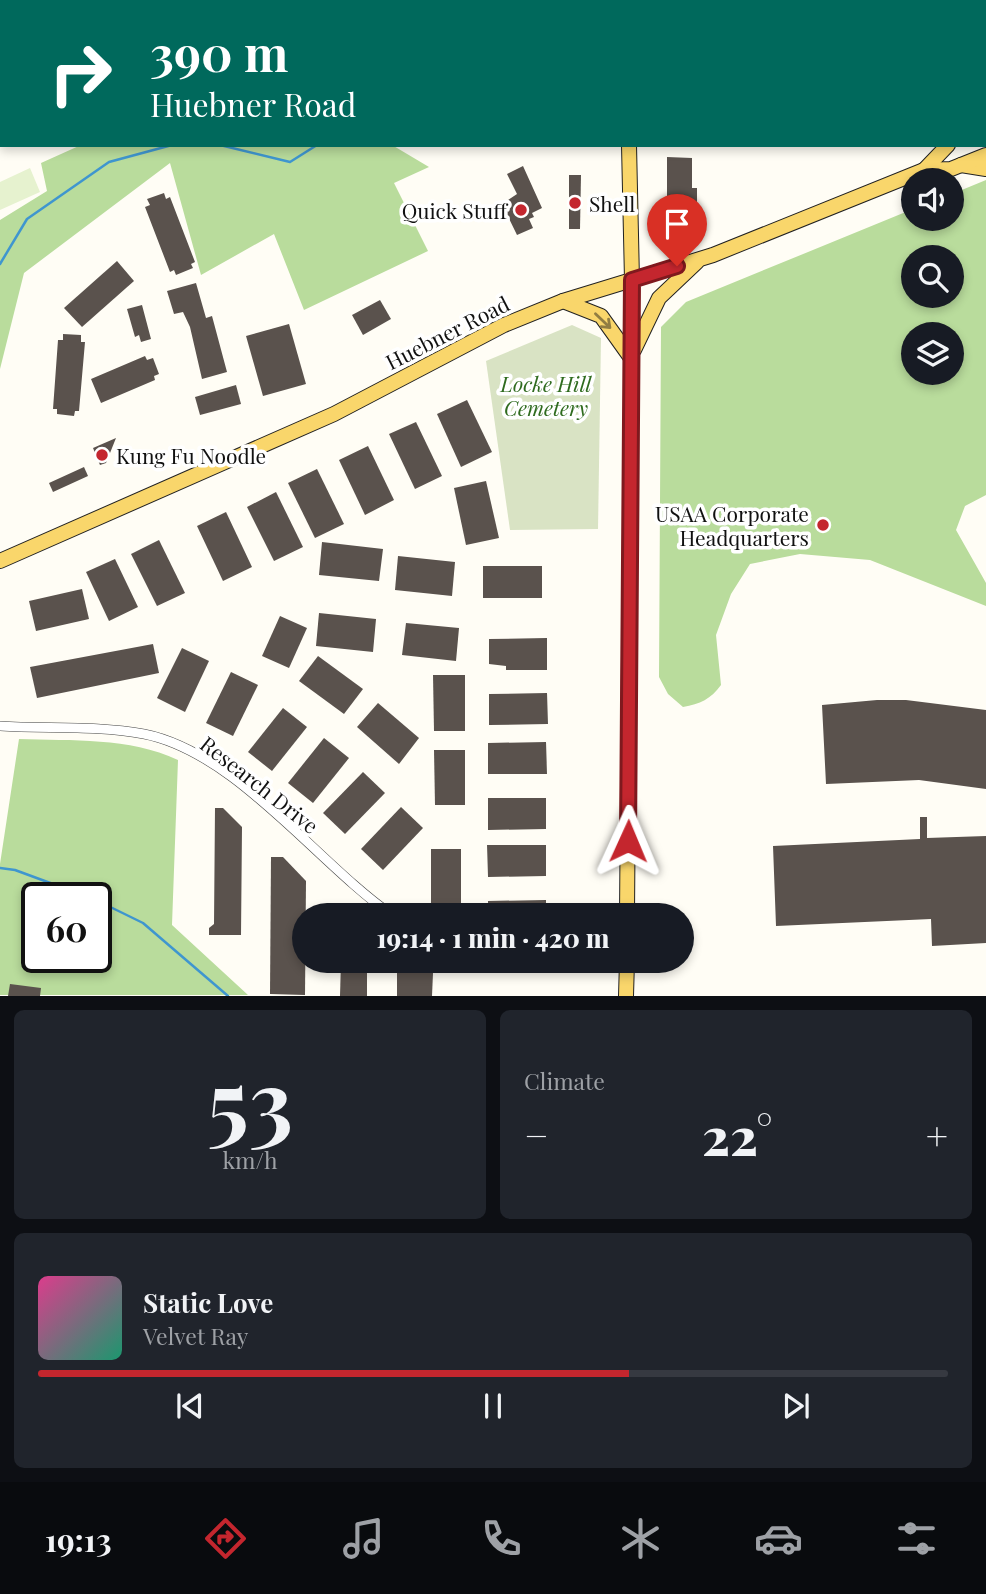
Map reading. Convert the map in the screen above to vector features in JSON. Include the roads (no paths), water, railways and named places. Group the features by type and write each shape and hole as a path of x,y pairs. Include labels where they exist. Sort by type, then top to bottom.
{"main road":[{"path":"627,903 632,280 629,147"},
{"name":"Huebner Road","path":"926,168 946,147"},
{"name":"Huebner Road","path":"953,168 986,155"},
{"path":"960,165 986,169"},
{"name":"Huebner Road","path":"0,561 334,414 504,325 562,301 700,259 901,179"},
{"path":"631,358 659,298 700,259"},
{"path":"562,301 601,316 631,358"},
{"path":"626,996 627,973"}],"street":[{"name":"Research Drive","path":"0,726 144,734 180,746 213,765 272,810 378,903"}],"waterway":[{"path":"0,264 27,219 109,162 165,147"},
{"path":"228,147 290,162 314,147"},
{"path":"0,868 15,870 48,882"},
{"path":"112,908 143,923 228,996"}],"place":[{"name":"Shell","path":"575,203"},
{"name":"Quick Stuff","path":"521,210"},
{"name":"Kung Fu Noodle","path":"102,455"},
{"name":"USAA Corporate Headquarters","path":"823,525"}],"park label":[{"name":"Locke Hill Cemetery","path":"546,395"}]}
